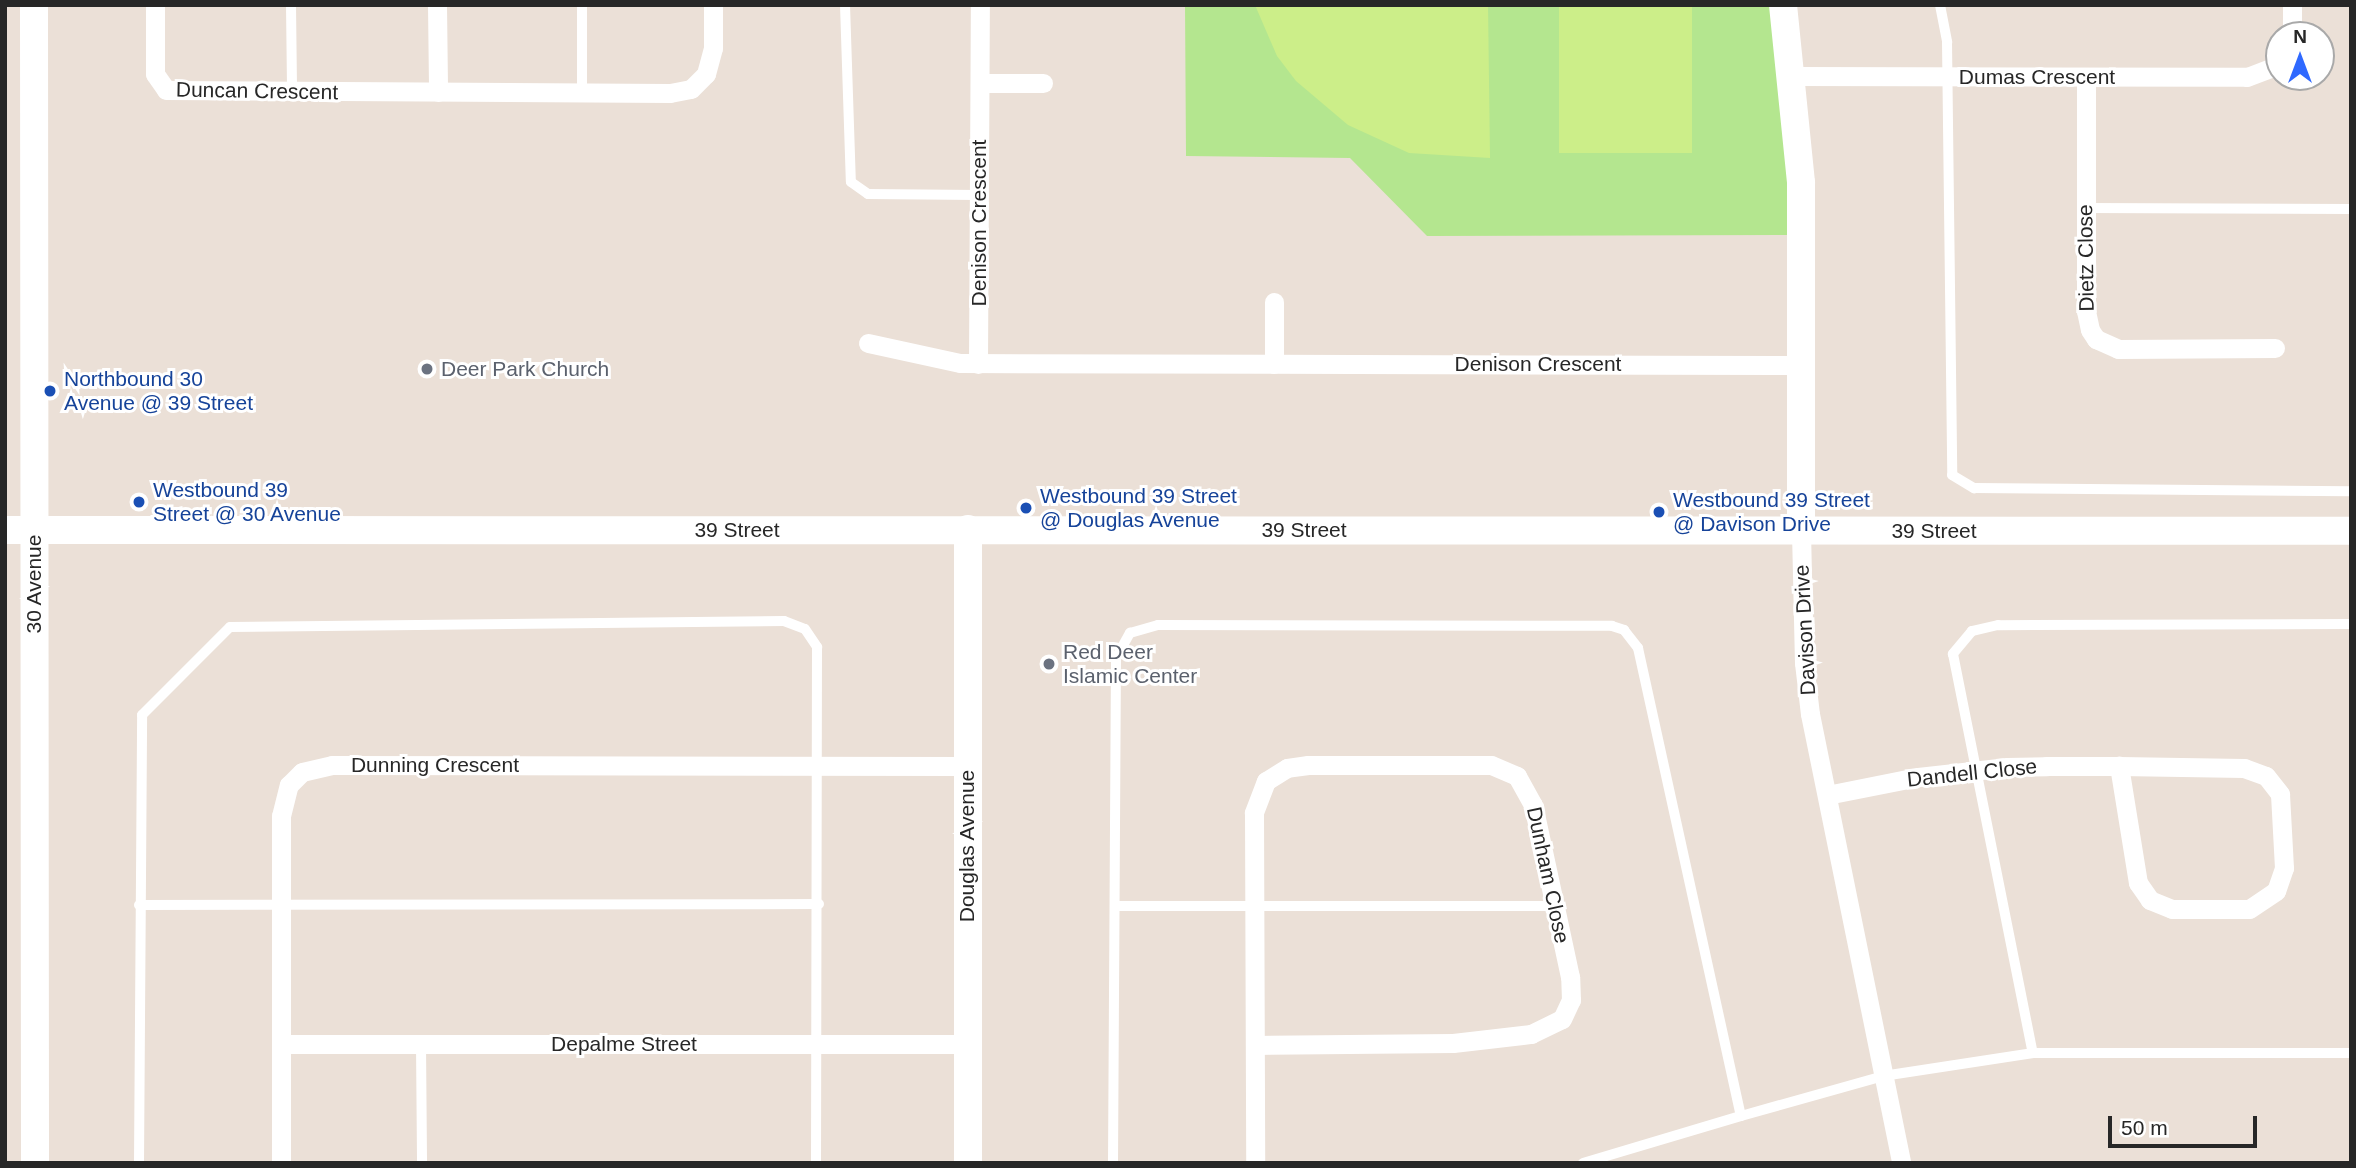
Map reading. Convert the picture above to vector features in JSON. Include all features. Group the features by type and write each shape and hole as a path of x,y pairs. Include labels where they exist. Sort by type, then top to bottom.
{"street":[{"name":"30 Avenue","path":"34,5 35,1163"},
{"name":"Duncan Crescent","path":"155,5 155,74 161,87 292,91 670,93 700,83 712,57 713,5"},
{"path":"438,5 438,92"},
{"name":"Denison Crescent","path":"978,364 980,5"},
{"name":"Davison Drive","path":"1783,5 1793,76 1801,183 1801,531 1806,688 1901,1163"},
{"name":"Dumas Crescent","path":"1793,76 2247,77 2265,70"},
{"name":"Dietz Close","path":"2085,77 2086,320 2096,339 2118,349 2276,348"},
{"path":"980,83 1043,83"},
{"path":"1274,302 1274,364"},
{"name":"Denison Crescent","path":"868,342 978,364 1802,365"},
{"name":"Douglas Avenue","path":"968,529 968,1163"},
{"name":"39 Street","path":"5,530 2351,531"},
{"name":"Dunham Close","path":"1255,1045 1453,1043 1546,1030 1562,1020 1572,990 1555,906 1529,793 1510,771 1491,765 1308,765 1276,774 1266,781 1256,800 1255,906 1255,1045 1255,1163"},
{"name":"Dunning Crescent","path":"281,1163 281,905 285,793 294,778 322,766 967,766"},
{"name":"Dandell Close","path":"1827,795 1975,769 2119,766 2244,768 2274,782 2283,805 2284,868 2276,891 2249,909 2172,909 2150,900 2138,883 2119,766"},
{"name":"Depalme Street","path":"281,1044 967,1044"}],"lane":[{"path":"291,5 292,91"},
{"path":"582,5 582,92"},
{"path":"845,5 851,182 869,194 979,195"},
{"path":"1940,5 1948,76 1952,475 1974,488 2351,491"},
{"path":"2085,208 2351,209"},
{"path":"139,1163 142,715 230,626 796,623 813,635 817,647 819,904 816,1163"},
{"path":"2033,1053 1954,654 1963,639 1983,626 2351,624"},
{"path":"1113,1163 1116,658 1130,633 1158,625 1612,626 1624,630 1638,648 1741,1116"},
{"path":"139,905 819,904"},
{"path":"1116,906 1555,906"},
{"path":"421,1044 422,1163"},
{"path":"1583,1163 1883,1076 2033,1053 2351,1053"}],"green space":[{"path":"1185,5 1783,5 1802,235 1427,236 1350,158 1186,156"},
{"path":"1255,5 1488,5 1490,158 1409,153 1348,125 1296,81 1277,56"},
{"path":"1559,5 1692,5 1692,153 1559,153"}],"place":[{"name":"Deer Park Church","path":"427,369"},
{"name":"Northbound 30 Avenue @ 39 Street","path":"50,391"},
{"name":"Westbound 39 Street @ 30 Avenue","path":"139,502"},
{"name":"Westbound 39 Street @ Douglas Avenue","path":"1026,508"},
{"name":"Westbound 39 Street @ Davison Drive","path":"1659,512"},
{"name":"Red Deer Islamic Center","path":"1049,664"}]}
